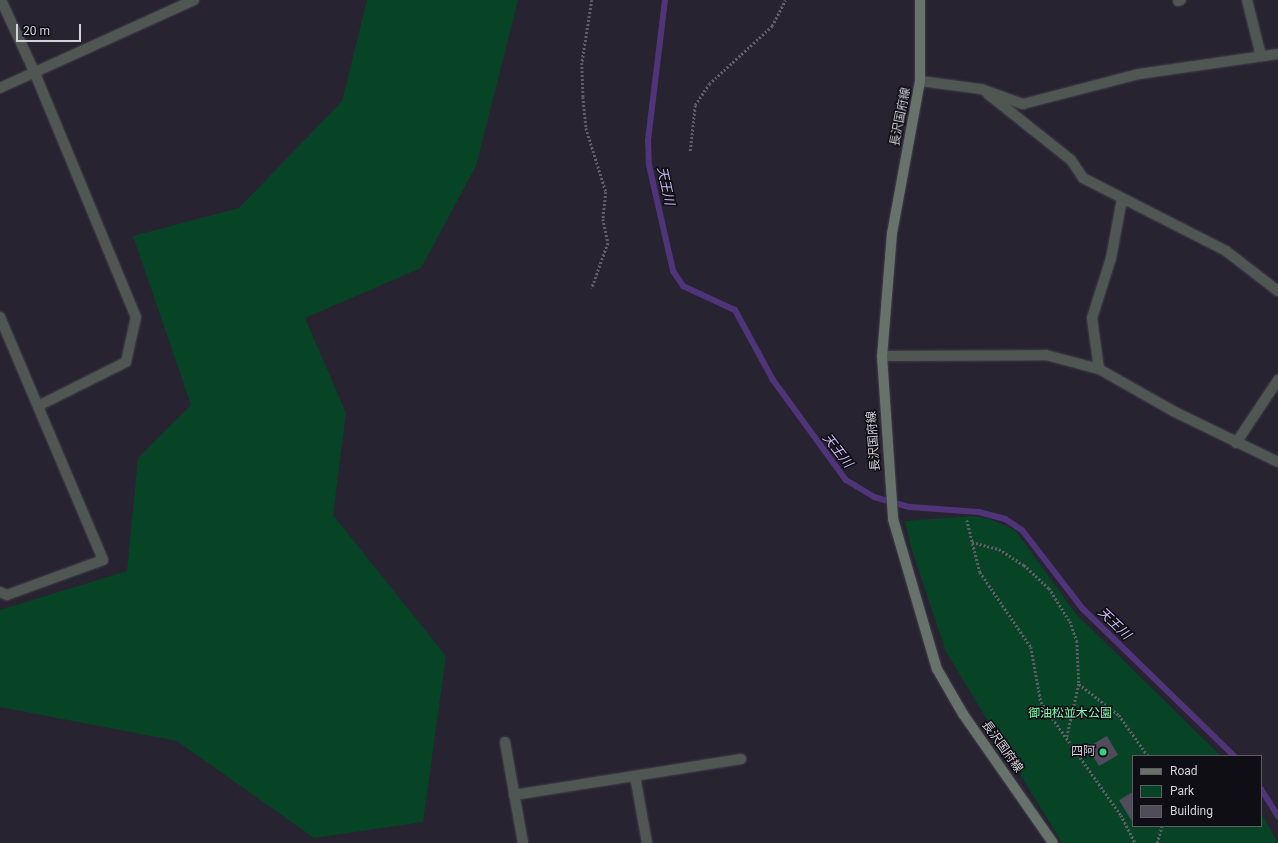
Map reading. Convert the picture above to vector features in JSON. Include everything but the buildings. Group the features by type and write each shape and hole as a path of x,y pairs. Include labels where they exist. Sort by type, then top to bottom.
{"main road":[{"name":"長沢国府線","path":"920,0 920,81 892,233 882,356 890,493 893,519 937,669 963,714 1053,843"}],"street":[{"path":"1,0 34,71 136,317 126,362 38,406"},
{"path":"0,88 34,71 194,0"},
{"path":"1247,0 1261,56"},
{"path":"920,81 981,89 1023,104 1139,74 1278,54"},
{"path":"981,89 1071,160 1083,178 1226,251 1278,291"},
{"path":"1099,369 1092,318 1111,258 1122,199"},
{"path":"0,317 103,560 7,595 0,592"},
{"path":"882,356 1018,353 1046,355 1099,369 1236,443 1278,462"},
{"path":"1236,443 1278,380"},
{"path":"505,742 523,843"},
{"path":"514,794 741,759"},
{"path":"635,776 647,843"}],"path":[{"path":"592,0 582,63 583,97 586,128 606,192 603,219 608,243 592,288"},
{"path":"690,151 694,105 709,84 772,26 785,0"},
{"path":"967,520 972,542 986,583 1031,647 1041,702 1121,815 1134,843"},
{"path":"972,542 1012,556 1049,588 1070,621 1077,641 1079,684 1067,738"},
{"path":"1079,684 1119,715 1147,755"},
{"path":"1157,843 1162,827"}],"green space":[{"path":"367,0 518,0 476,166 421,268 305,318 346,413 333,515 446,656 423,822 314,838 177,741 0,707 0,610 127,571 138,458 191,405 133,236 239,208 342,101"},
{"name":"御油松並木公園","path":"972,516 990,519 1015,530 1076,614 1220,755 1132,755 1132,827 1262,827 1262,815 1278,843 1062,843 946,652 910,544 905,521"}],"waterway":[{"name":"天王川","path":"665,0 648,140 649,165 673,271 683,286 735,310 773,380 846,480 874,497 910,507 979,512 1005,519 1022,530 1082,608 1233,755"},
{"name":"天王川","path":"1262,791 1278,816"}],"place":[{"name":"四阿","path":"1103,752"}]}
